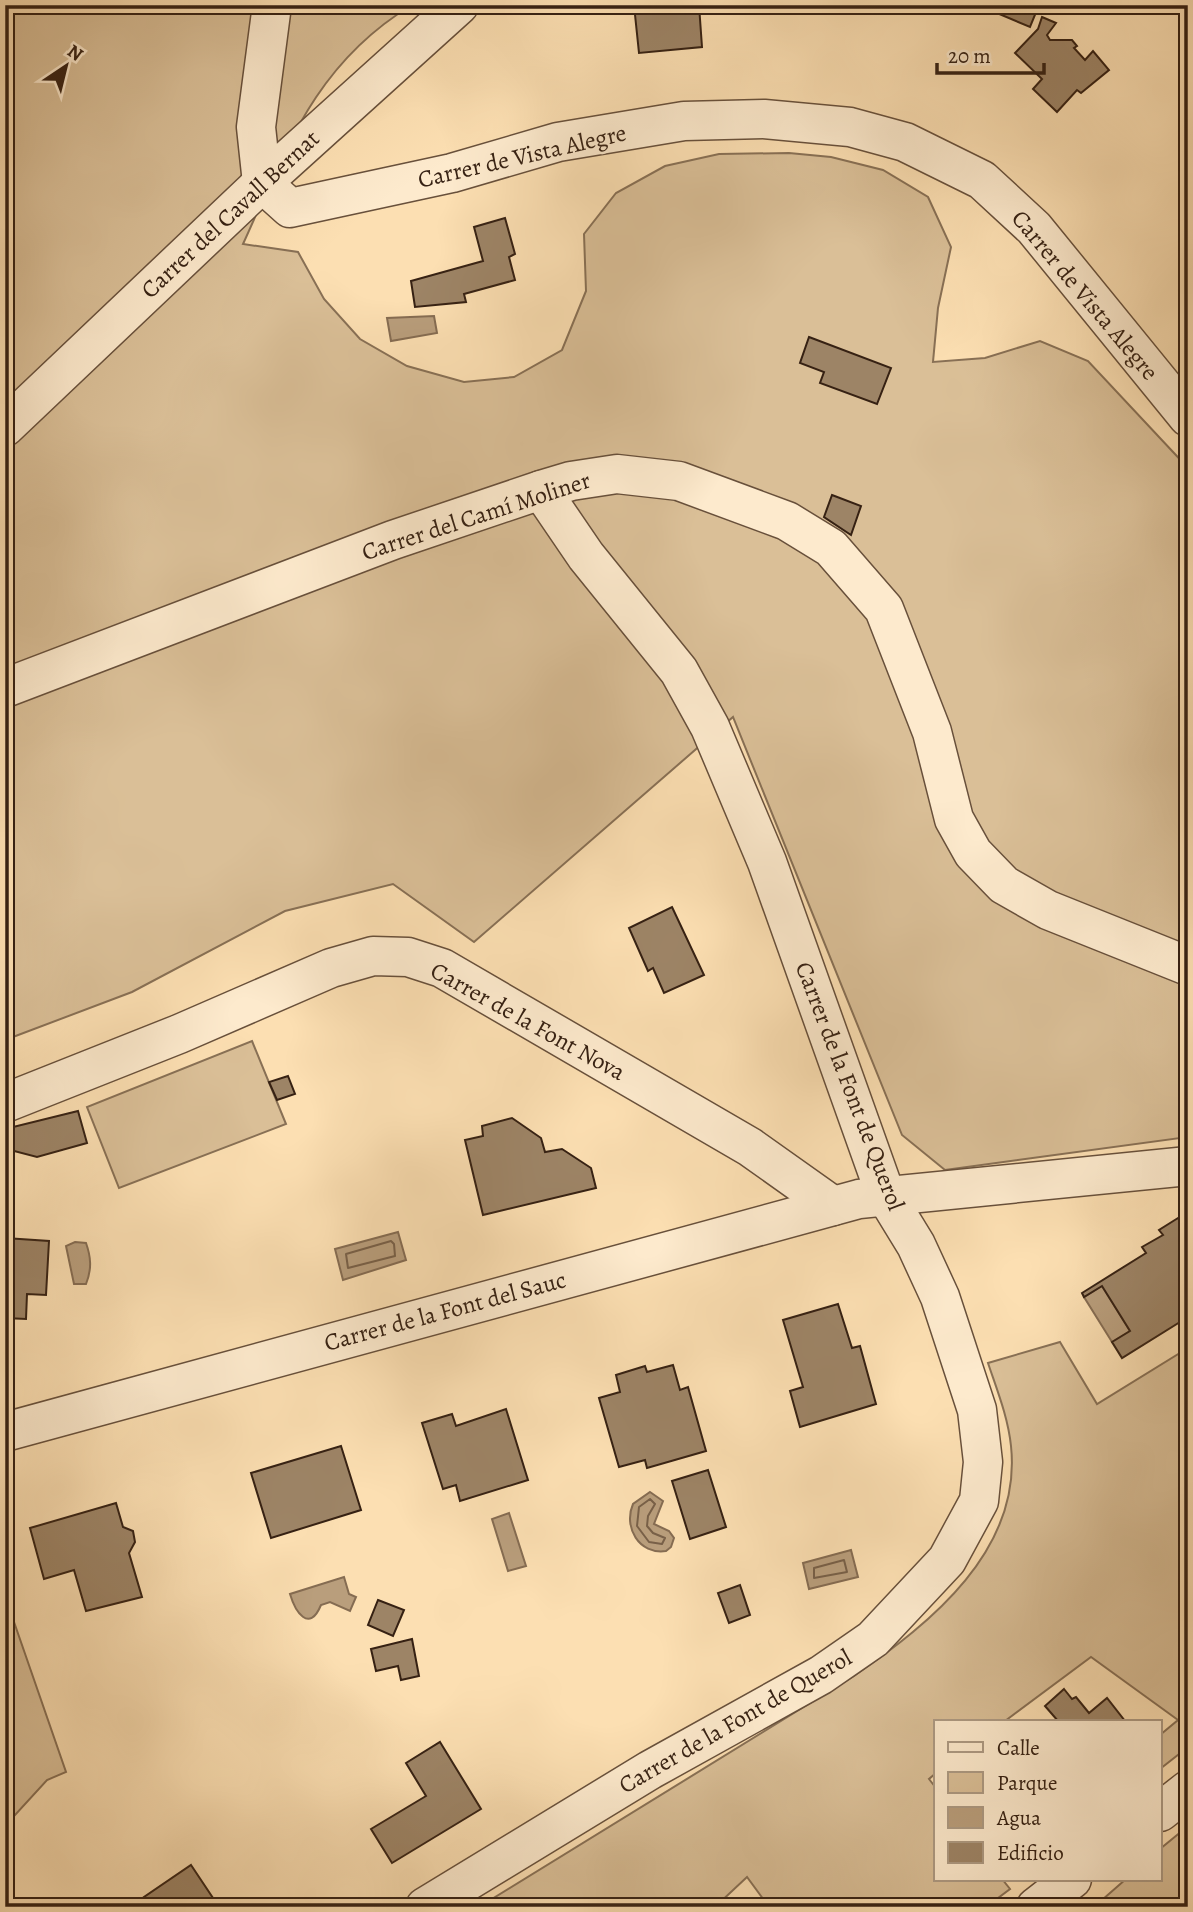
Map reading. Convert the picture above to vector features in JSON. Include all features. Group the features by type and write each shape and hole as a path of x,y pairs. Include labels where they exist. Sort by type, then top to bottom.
{"street":[{"path":"262,183 256,127 272,5"},
{"name":"Carrer del Cavall Bernat","path":"5,427 262,183 459,5"},
{"name":"Carrer de Vista Alegre","path":"262,183 290,208 452,173 558,142 684,121 764,119 850,127 905,142 982,180 1034,228 1188,417"},
{"name":"Carrer del Camí Moliner","path":"5,688 393,540 541,490 571,481 617,474 679,481 786,521 831,548 884,609 932,732 954,819 973,853 1004,886 1048,911 1188,966"},
{"name":"Carrer de la Font de Querol","path":"425,1907 650,1770 821,1675 873,1639 947,1560 979,1501 983,1462 977,1410 940,1297 916,1245 886,1196 767,862 710,727 679,671 586,556 541,490"},
{"name":"Carrer de la Font Nova","path":"5,1103 179,1034 331,968 373,956 408,957 442,968 672,1101 750,1147 833,1206"},
{"name":"Carrer de la Font del Sauc","path":"5,1432 833,1206 886,1196 1188,1166"},
{"path":"1162,1810 1188,1790"},
{"path":"1036,1907 1069,1881"}],"green space":[{"path":"5,5 412,5 379,28 351,53 328,81 290,141 243,244 298,252 324,299 360,339 407,366 464,382 514,377 562,350 586,291 584,234 616,193 665,166 719,154 789,153 831,157 883,170 928,197 951,247 938,308 933,362 985,358 1040,341 1088,361 1188,468 1188,1137 945,1170 902,1135 733,717 474,942 393,884 285,911 132,992 5,1040"},
{"path":"252,1041 286,1124 119,1188 87,1107"},
{"path":"1060,1342 1097,1404 1188,1348 1188,1747 1162,1767 1162,1733 1178,1720 1091,1657 1006,1720 934,1720 934,1775 929,1779 934,1785 934,1881 1004,1881 1010,1889 986,1907 769,1907 747,1877 715,1907 479,1907 854,1676 913,1632 940,1607 965,1580 986,1551 1002,1518 1011,1484 1010,1435 988,1363"},
{"path":"5,1596 66,1772 47,1780 5,1826"},
{"path":"1188,1826 1188,1907 1094,1907 1124,1881 1162,1881 1162,1847"}],"water":[{"path":"434,316 437,333 391,341 387,318"},
{"path":"398,1232 406,1260 343,1280 335,1249"},
{"path":"75,1242 86,1243 88,1248 90,1268 86,1284 74,1284 66,1246"},
{"path":"1102,1286 1130,1331 1112,1342 1084,1297"},
{"path":"650,1492 663,1501 654,1524 669,1531 674,1538 671,1547 666,1551 648,1549 641,1544 632,1530 630,1513 633,1504"},
{"path":"509,1513 526,1566 508,1571 492,1519"},
{"path":"851,1550 858,1577 809,1589 803,1563"},
{"path":"344,1577 349,1594 356,1597 350,1611 330,1602 321,1605 312,1618 307,1619 299,1613 290,1594"}],"building":[{"path":"634,5 699,5 702,47 639,53"},
{"path":"978,5 1039,5 1030,27"},
{"path":"1042,17 1056,23 1047,35 1050,40 1072,40 1077,46 1074,48 1085,60 1093,51 1109,70 1081,93 1077,90 1057,112 1033,89 1042,79 1015,53 1038,29"},
{"path":"505,218 515,254 509,257 515,280 464,294 466,302 415,307 411,281 483,261 474,227"},
{"path":"809,337 891,368 877,404 820,383 824,372 800,363"},
{"path":"832,495 861,506 851,535 824,517"},
{"path":"672,907 704,975 664,993 653,968 648,971 629,928"},
{"path":"288,1076 295,1094 277,1100 269,1082"},
{"path":"78,1111 87,1143 37,1157 14,1151 13,1127"},
{"path":"512,1118 541,1138 545,1152 562,1149 591,1168 596,1188 483,1215 465,1140 483,1136 482,1126"},
{"path":"1178,1218 1188,1233 1188,1266 1182,1270 1188,1280 1188,1317 1122,1358 1112,1342 1130,1331 1102,1286 1084,1297 1082,1293 1146,1253 1142,1247 1163,1235 1159,1230"},
{"path":"5,1238 49,1241 46,1295 27,1294 26,1319 5,1318"},
{"path":"838,1304 852,1348 860,1346 876,1404 800,1427 790,1391 803,1387 783,1320"},
{"path":"673,1365 680,1390 688,1387 706,1451 647,1468 645,1460 619,1467 599,1398 620,1392 616,1375 645,1366 647,1372"},
{"path":"506,1409 528,1480 460,1501 456,1485 443,1489 422,1423 452,1414 456,1426"},
{"path":"341,1446 361,1510 271,1538 251,1473"},
{"path":"708,1470 726,1527 690,1539 672,1481"},
{"path":"116,1503 123,1527 133,1531 135,1542 129,1553 142,1597 86,1611 74,1570 44,1579 30,1528"},
{"path":"740,1585 750,1615 729,1623 718,1593"},
{"path":"378,1600 404,1610 393,1636 368,1625"},
{"path":"412,1639 419,1676 401,1680 398,1666 376,1671 371,1649"},
{"path":"1064,1689 1072,1699 1076,1697 1089,1713 1107,1698 1124,1720 1057,1720 1045,1706"},
{"path":"440,1742 481,1809 392,1863 371,1829 426,1796 406,1763"},
{"path":"191,1865 219,1907 139,1907 147,1901 144,1897"}]}
